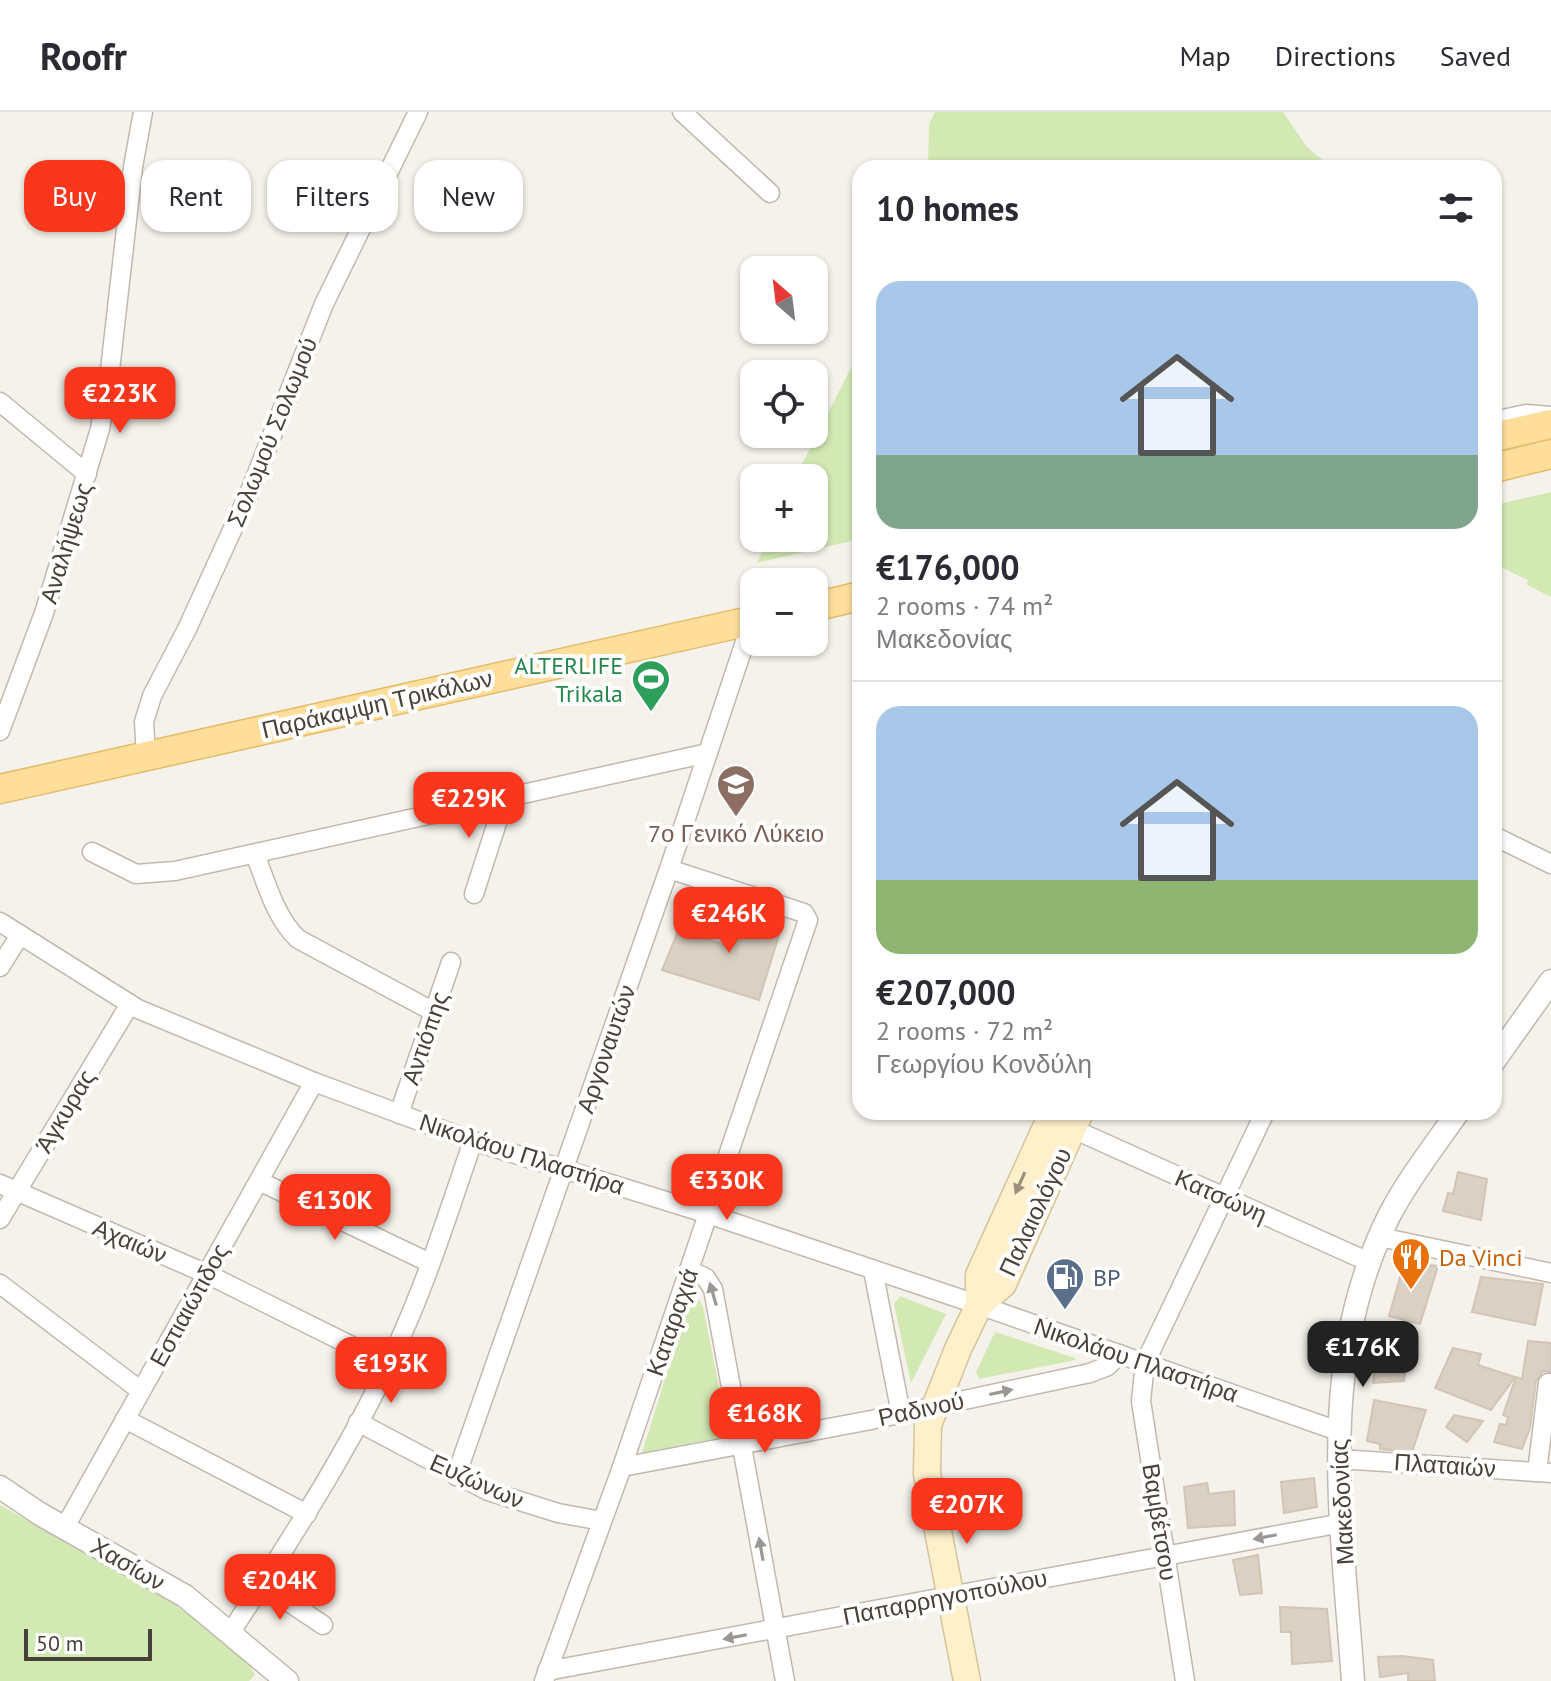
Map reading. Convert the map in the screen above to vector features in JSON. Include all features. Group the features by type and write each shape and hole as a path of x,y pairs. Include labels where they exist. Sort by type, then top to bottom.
{"main road":[{"path":"1502,435 1551,424"},
{"path":"1502,466 1551,454"},
{"path":"828,604 852,598"},
{"name":"Παράκαμψη Τρικάλων","path":"0,789 740,623"},
{"name":"Παλαιολόγου","path":"967,1681 925,1461 926,1434 933,1407 979,1305 979,1275 1068,1120"}],"street":[{"name":"Αναλήψεως","path":"0,731 30,655 87,474 108,385 128,206 143,112"},
{"name":"Σολωμού Σολωμού","path":"146,756 144,722 152,696 187,629 250,491 324,304 418,112"},
{"path":"682,112 770,193"},
{"path":"0,402 87,474"},
{"path":"1502,419 1526,414 1551,416"},
{"name":"Αργοναυτών","path":"456,1476 741,656"},
{"path":"92,852 118,867 141,875 175,871 708,753"},
{"path":"474,894 505,798"},
{"path":"1502,840 1551,864"},
{"path":"255,854 280,915 298,939 434,1012"},
{"name":"Καταραχιά","path":"546,1676 622,1467 808,920 804,913 669,869"},
{"name":"Νικολάου Πλαστήρα","path":"0,922 130,1004 184,1031 314,1082 473,1141 708,1214 1338,1431"},
{"path":"0,967 20,935"},
{"name":"Αντιόπης","path":"399,1114 451,962"},
{"path":"1502,1049 1551,981"},
{"name":"Άγκυρας","path":"0,1219 8,1188 130,1004"},
{"name":"Εστιαιώτιδος","path":"65,1527 314,1082"},
{"name":"Κατσώνη","path":"1073,1120 1224,1197 1369,1262"},
{"path":"1145,1363 1261,1120"},
{"name":"Μακεδονίας","path":"1353,1681 1338,1431 1347,1337 1369,1262 1380,1237 1402,1193 1452,1120"},
{"path":"231,1632 307,1514 388,1364 430,1263 473,1141"},
{"path":"259,1181 430,1263"},
{"name":"Αχαιών","path":"8,1188 207,1274 388,1364"},
{"path":"1380,1237 1551,1273"},
{"path":"689,1270 706,1278 713,1289 785,1681"},
{"path":"873,1270 901,1414"},
{"path":"0,1284 141,1391"},
{"name":"Ραδινού","path":"622,1467 901,1414 1090,1373 1108,1366 1119,1354"},
{"name":"Βαμβέτσου","path":"1145,1363 1141,1401 1185,1681"},
{"path":"1544,1472 1548,1383"},
{"path":"125,1419 307,1514"},
{"name":"Ευζώνων","path":"358,1422 456,1476 508,1499 602,1521"},
{"name":"Πλαταιών","path":"1339,1459 1544,1472"},
{"name":"Χασίων","path":"0,1487 170,1587 231,1632 287,1681"},
{"name":"Παπαρρηγοπούλου","path":"546,1676 776,1629 1342,1523"},
{"path":"262,1584 323,1625"}],"green space":[{"path":"935,112 1283,112 1307,147 1322,160 928,160 929,124"},
{"path":"852,366 852,541 828,546 828,464 802,464 810,448 828,448 828,413"},
{"path":"1551,492 1551,597 1527,585 1528,580 1502,568 1502,503"},
{"path":"762,552 804,552 757,563"},
{"path":"900,1296 946,1314 911,1383 894,1304"},
{"path":"700,1301 703,1307 729,1436 642,1453 689,1302"},
{"path":"995,1332 1076,1360 979,1379 976,1372"},
{"path":"0,1505 174,1604 246,1659 255,1675 249,1681 0,1681"}],"building":[{"path":"742,905 784,919 759,1000 662,970 679,929 730,947"},
{"path":"1458,1172 1487,1179 1481,1220 1443,1211 1448,1193 1453,1194"},
{"path":"1404,1263 1438,1266 1420,1324 1389,1316"},
{"path":"1481,1277 1543,1284 1535,1325 1472,1312"},
{"path":"1528,1341 1551,1343 1551,1372 1543,1371 1536,1381 1530,1428 1522,1449 1494,1442 1500,1424 1506,1425 1508,1417 1503,1415 1516,1377 1522,1379"},
{"path":"1378,1347 1408,1347 1404,1381 1373,1383"},
{"path":"1453,1348 1481,1354 1478,1365 1515,1377 1491,1410 1435,1388"},
{"path":"1374,1400 1426,1410 1412,1452 1380,1449 1380,1444 1367,1441"},
{"path":"1454,1415 1483,1421 1467,1442 1446,1427"},
{"path":"1314,1478 1317,1507 1284,1513 1281,1482"},
{"path":"1207,1483 1209,1494 1234,1491 1235,1525 1188,1528 1184,1487"},
{"path":"1258,1555 1262,1593 1240,1595 1233,1560"},
{"path":"1280,1607 1327,1609 1332,1661 1292,1664 1291,1632 1281,1632"},
{"path":"1378,1657 1433,1660 1435,1681 1408,1681 1408,1673 1380,1677"}],"place":[{"name":"ALTERLIFE Trikala","path":"651,713"},
{"name":"7ο Γενικό Λύκειο","path":"736,818"},
{"name":"Da Vinci","path":"1411,1291"},
{"name":"BP","path":"1065,1311"}]}
